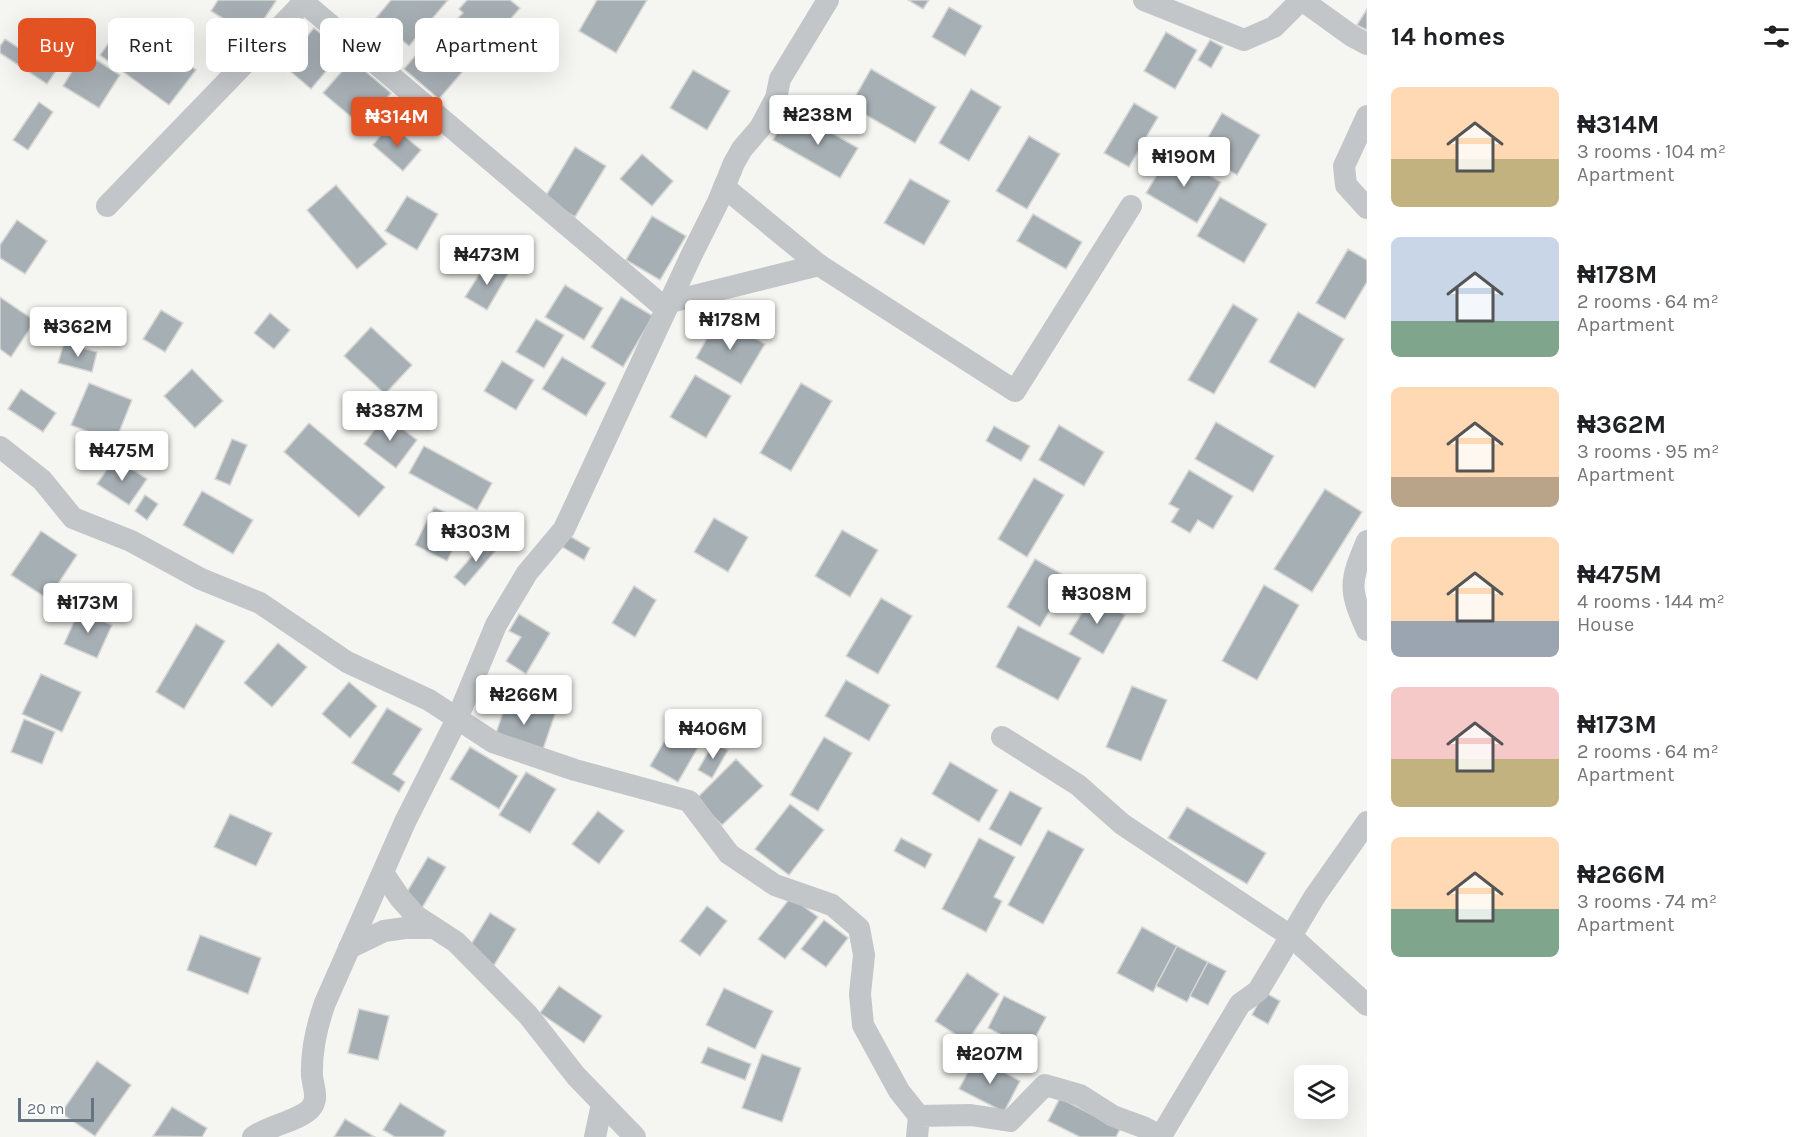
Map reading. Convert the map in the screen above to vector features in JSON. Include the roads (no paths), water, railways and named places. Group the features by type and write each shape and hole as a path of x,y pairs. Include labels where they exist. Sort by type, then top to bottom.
{"street":[{"path":"253,1137 311,1107 315,1096 312,1056 315,1031 405,822 457,719 487,646 505,608 536,560 548,550 564,529 734,163 770,111 776,98 780,79 828,0"},
{"path":"1144,0 1244,40 1274,27 1302,0 1367,44"},
{"path":"107,206 302,1 668,306"},
{"path":"1367,116 1344,166 1346,185 1367,208"},
{"path":"724,187 819,265 1015,391 1131,206"},
{"path":"668,306 819,265"},
{"path":"0,447 42,480 73,518 131,541 201,579 260,603 347,662 429,700 493,742 574,770 689,801 729,854 776,885 832,905 859,928 864,955 860,993 863,1025 918,1126 971,1115 1010,1121 1046,1085 1080,1095 1113,1116 1143,1127 1161,1137 1240,1004 1258,991 1315,896 1367,822"},
{"path":"1367,541 1353,573 1354,603 1367,630"},
{"path":"1002,737 1078,785 1122,824 1292,937 1367,1005"},
{"path":"383,873 411,910 456,942 528,1015 576,1076 635,1137"},
{"path":"349,948 384,931 405,927 434,928"},
{"path":"595,1137 602,1104"}]}
